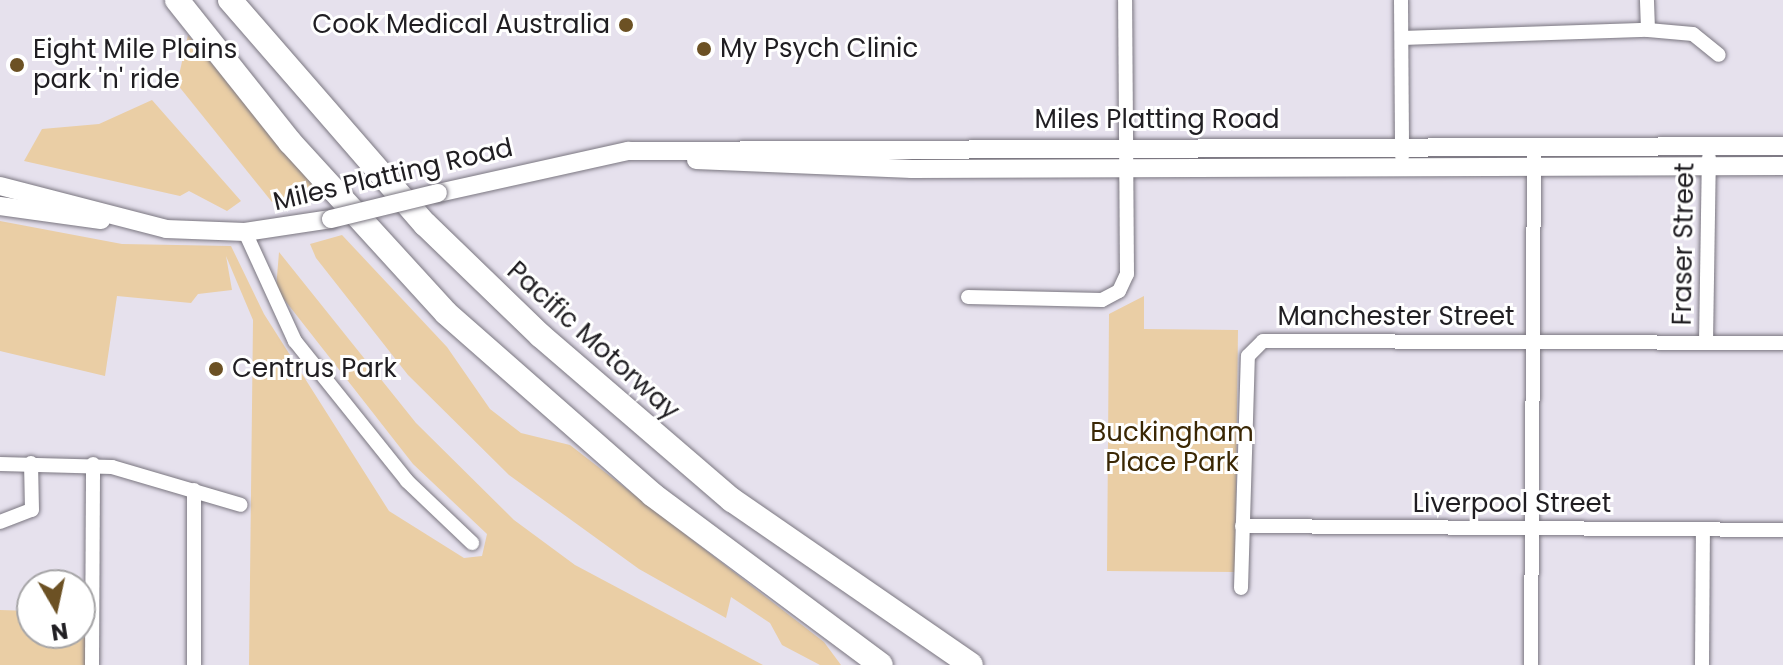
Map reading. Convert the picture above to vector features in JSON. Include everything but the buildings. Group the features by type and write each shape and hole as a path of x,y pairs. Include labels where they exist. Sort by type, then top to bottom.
{"highway":[{"path":"177,0 290,142 446,313 653,495 881,665"},
{"name":"Pacific Motorway","path":"230,0 425,224 541,336 732,500 971,665"}],"main road":[{"name":"Miles Platting Road","path":"0,206 120,221 253,231 331,219 534,169 628,151 1125,145 1783,166"},
{"name":"Miles Platting Road","path":"1535,156 1709,146 1783,146"},
{"name":"Miles Platting Road","path":"534,169 679,159 1126,168 1402,155"},
{"name":"Miles Platting Road","path":"0,186 120,221"}],"street":[{"path":"968,297 1102,300 1119,291 1127,274 1125,0"},
{"path":"1401,0 1402,155"},
{"path":"1647,0 1648,30"},
{"path":"1402,38 1648,30 1693,34 1719,55"},
{"name":"Fraser Street","path":"1706,342 1709,146"},
{"path":"1531,665 1535,156"},
{"path":"253,231 295,341 407,481 472,543"},
{"name":"Manchester Street","path":"1241,588 1253,346 1534,341 1783,343"},
{"path":"0,522 32,510 31,463"},
{"path":"0,464 93,464 241,505"},
{"path":"92,665 93,464"},
{"path":"194,490 194,665"},
{"name":"Liverpool Street","path":"1242,526 1783,530"},
{"path":"1702,665 1703,530"}],"green space":[{"path":"188,35 324,198 272,202 177,84"},
{"path":"152,100 241,201 227,211 189,191 180,196 24,161 42,129 99,124"},
{"path":"0,221 122,244 231,246 264,314 389,511 464,558 482,556 487,534 413,464 276,289 279,252 416,423 514,520 575,565 763,665 249,665 253,320 226,256 232,290 198,294 191,303 117,296 105,376 0,351"},
{"path":"342,235 447,347 490,409 521,433 570,445 824,642 841,665 820,665 782,645 770,623 731,597 726,618 639,569 509,475 408,375 316,258 310,244"},
{"name":"Buckingham Place Park","path":"1144,296 1144,329 1238,330 1235,572 1107,571 1109,314"},
{"path":"0,610 16,610 16,649 85,649 85,665 0,665"}],"place":[{"name":"Cook Medical Australia","path":"626,25"},
{"name":"My Psych Clinic","path":"704,49"},
{"name":"Eight Mile Plains park 'n' ride","path":"17,65"},
{"name":"Centrus Park","path":"216,369"}]}
